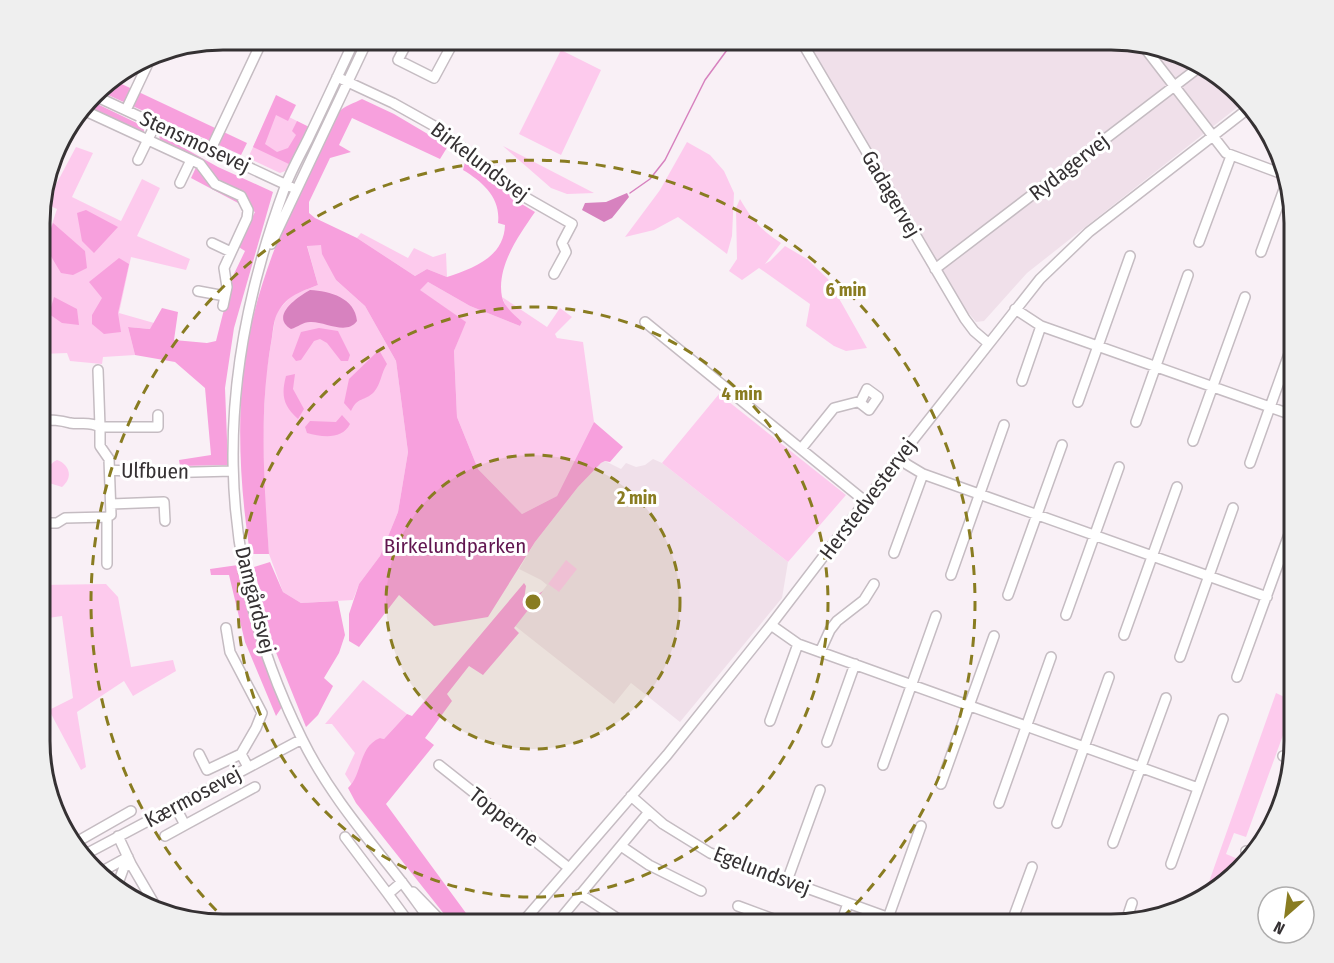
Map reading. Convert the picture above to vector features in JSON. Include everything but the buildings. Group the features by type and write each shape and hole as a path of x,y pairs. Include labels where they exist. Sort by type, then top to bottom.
{"street":[{"path":"211,149 258,49"},
{"name":"Damgårdsvej","path":"350,49 286,185 255,282 238,364 232,428 232,471 240,546 255,614 275,676 302,739 341,804 425,913"},
{"name":"Damgårdsvej","path":"255,282 363,49"},
{"path":"404,49 398,60 434,78 449,49"},
{"name":"Gadagervej","path":"806,50 965,320 988,343"},
{"path":"1149,54 1231,156 1277,172"},
{"path":"126,110 146,68"},
{"name":"Rydagervej","path":"935,269 1194,71"},
{"name":"Birkelundsvej","path":"337,77 393,103 436,127 523,196 572,224 562,243 566,252 554,274"},
{"name":"Stensmosevej","path":"101,99 296,190"},
{"name":"Herstedvestervej","path":"530,913 667,755 1040,279 1089,232 1245,111"},
{"path":"89,112 191,160 205,169 210,180 215,184 241,196 246,203 247,218 224,268 227,287 223,306"},
{"path":"138,160 156,123"},
{"path":"1199,242 1231,156"},
{"path":"180,183 191,160"},
{"path":"1261,252 1282,195"},
{"path":"212,243 231,252"},
{"path":"1078,402 1130,256"},
{"path":"1136,422 1188,275"},
{"path":"198,291 225,296"},
{"path":"1193,441 1245,297"},
{"path":"1015,309 1041,326 1284,412"},
{"path":"645,322 866,502"},
{"path":"1022,381 1041,326"},
{"path":"1250,463 1284,368"},
{"path":"98,369 100,446 109,459 111,470"},
{"path":"801,449 834,408 861,401"},
{"path":"49,420 65,419 69,423 88,422 100,428 158,427 158,415"},
{"path":"951,574 1004,425"},
{"path":"1008,595 1062,445"},
{"path":"898,459 922,474 1267,597"},
{"path":"1066,615 1119,467"},
{"name":"Ulfbuen","path":"107,564 107,517 111,515 111,470 158,473 232,471"},
{"path":"894,553 922,474"},
{"path":"1124,635 1177,487"},
{"name":"Ulfbuen","path":"111,504 164,501 165,521"},
{"path":"1180,657 1233,508"},
{"path":"50,523 57,523 65,518 107,517"},
{"path":"1237,677 1284,549"},
{"path":"820,652 830,630 837,621 864,600 874,584"},
{"path":"883,765 936,616"},
{"path":"771,625 798,644 1198,788"},
{"path":"199,754 207,770 243,751 262,713 230,652 226,628"},
{"path":"941,784 994,636"},
{"path":"770,721 798,644"},
{"path":"999,803 1051,657"},
{"path":"827,742 855,664"},
{"path":"1057,823 1109,677"},
{"path":"1113,843 1166,698"},
{"path":"1171,864 1223,719"},
{"name":"Kærmosevej","path":"90,852 302,739"},
{"path":"243,751 248,767"},
{"name":"Topperne","path":"439,765 569,868"},
{"path":"165,836 255,787"},
{"path":"787,881 820,790"},
{"name":"Egelundsvej","path":"630,796 648,813 710,853 877,914"},
{"path":"175,806 185,825"},
{"path":"80,839 131,811"},
{"path":"564,913 648,813"},
{"path":"890,914 921,826"},
{"path":"118,836 151,897"},
{"path":"345,837 402,913"},
{"path":"621,846 649,865 701,891"},
{"path":"107,870 130,860"},
{"path":"119,880 124,867 130,860"},
{"path":"1015,914 1032,867"},
{"path":"388,894 402,882"},
{"name":"Damgårdsvej","path":"402,882 435,913"},
{"path":"580,894 610,913"},
{"path":"844,914 848,903"},
{"path":"1129,912 1132,903"},
{"path":"738,906 759,914"}],"shaded area":[{"path":"561,50 601,70 561,155 519,134"},
{"path":"812,50 1123,50 1156,55 1178,63 1217,85 1240,106 1027,273 984,321 976,322 960,303"},
{"path":"271,108 309,127 288,170 280,173 248,158"},
{"path":"687,142 710,155 724,171 734,193 732,236 727,254 678,217 654,230 625,237 660,190"},
{"path":"503,146 594,193 567,194 551,188"},
{"path":"76,147 93,153 72,197 121,221 142,179 160,188 137,236 190,259 186,270 131,257 119,313 154,323 151,329 128,327 135,355 103,357 102,364 70,361 67,353 49,354 51,275 49,275 49,233 57,209 50,206 53,191"},
{"path":"627,193 629,197 612,218 604,222 582,210 585,203 606,202"},
{"path":"740,199 757,224 781,243 765,264 785,246 807,259 828,279 867,348 846,351 834,346 806,326 810,304 759,268 742,280 729,271 737,259 736,208"},
{"path":"361,233 408,258 414,248 433,257 446,253 447,277 427,269 415,276 357,238"},
{"path":"321,244 336,280 365,306 396,361 408,452 398,512 380,556 359,584 353,600 301,603 283,592 269,554 264,493 263,431 266,374 276,313 292,295 318,285 307,245"},
{"path":"428,282 470,306 520,326 522,322 507,308 502,297 547,327 560,308 572,317 555,334 557,338 583,342 594,422 557,496 522,514 478,469 457,417 454,351 465,322 419,290"},
{"path":"310,290 333,294 347,301 357,321 341,328 310,322 291,329 285,324 284,313 293,302"},
{"path":"719,394 846,495 788,562 662,463"},
{"path":"653,459 662,463 788,562 782,598 680,722 631,683 614,704 515,626 547,585 519,569 535,542 578,487 605,461 621,469 626,463 636,467 645,465"},
{"path":"57,460 65,464 68,471 68,479 62,487 49,483 49,467"},
{"path":"566,560 577,569 559,592 548,584"},
{"path":"106,584 118,597 131,667 173,660 176,671 133,696 124,681 77,712 86,767 81,770 50,712 50,710 73,698 62,616 50,618 50,585"},
{"path":"363,680 407,714 384,739 380,738 352,785 345,774 355,753 332,724 325,724"},
{"path":"1276,693 1284,697 1284,732 1246,837 1234,833 1226,854 1238,859 1208,884"}],"green space":[{"path":"120,83 247,143 241,155 106,94"},
{"path":"276,95 296,105 288,121 276,115 265,144 277,152 288,148 296,135 292,131 297,121 309,127 291,165 253,147"},
{"name":"Birkelundparken","path":"362,99 394,114 448,146 440,159 352,118 339,145 351,152 330,158 309,202 309,213 315,218 357,238 415,276 427,269 447,277 486,260 499,245 505,225 498,223 494,198 484,185 463,170 466,158 520,203 535,212 510,252 502,274 503,301 522,322 520,326 470,306 428,282 420,290 466,322 454,351 457,417 478,469 522,514 557,496 594,422 623,447 610,462 601,463 578,487 535,542 488,617 434,626 399,595 359,647 349,641 349,614 359,584 380,556 398,512 408,452 396,361 365,306 336,280 322,254 321,245 307,246 318,285 295,295 286,302 276,315 273,327 267,369 264,422 264,475 269,554 250,554 242,486 240,418 243,372 252,322 274,250 330,123 341,110"},
{"path":"96,104 143,126 145,136 90,111"},
{"path":"159,134 218,167 273,192 234,328 225,388 228,465 180,466 179,460 211,455 205,388 175,362 135,355 128,327 150,329 162,308 178,312 174,340 207,343 216,341 232,278 245,251 237,246 255,212 191,178 199,161 160,142"},
{"path":"86,210 118,227 94,253 82,241 77,213"},
{"path":"53,223 85,251 87,268 73,275 61,273 49,253 49,234"},
{"path":"119,258 129,264 118,313 121,332 104,334 92,324 92,315 102,298 89,282"},
{"path":"54,297 77,309 79,325 62,323 49,313"},
{"path":"319,328 338,331 350,355 348,361 341,361 327,343 320,339 314,341 301,360 296,361 292,356 301,332"},
{"path":"379,350 387,364 378,386 374,392 356,403 351,411 344,403 349,379"},
{"path":"295,374 293,389 304,409 298,419 284,400 286,376"},
{"path":"342,415 350,424 342,433 319,436 307,433 305,427 310,421 336,422"},
{"path":"270,562 283,592 301,603 338,601 345,635 339,653 324,678 333,686 318,715 306,727 271,640 254,567"},
{"path":"238,565 252,620 282,707 276,716 245,642 229,575 211,575 210,569"},
{"path":"524,583 526,586 524,600 529,600 543,591 514,628 519,633 483,675 469,666 447,694 452,701 425,738 434,745 386,804 466,913 443,913 356,803 348,788 356,776 364,754 373,742 380,738 384,739 407,714 412,716"}],"waterway":[{"path":"630,193 650,179 665,160 705,80 727,50"}]}
